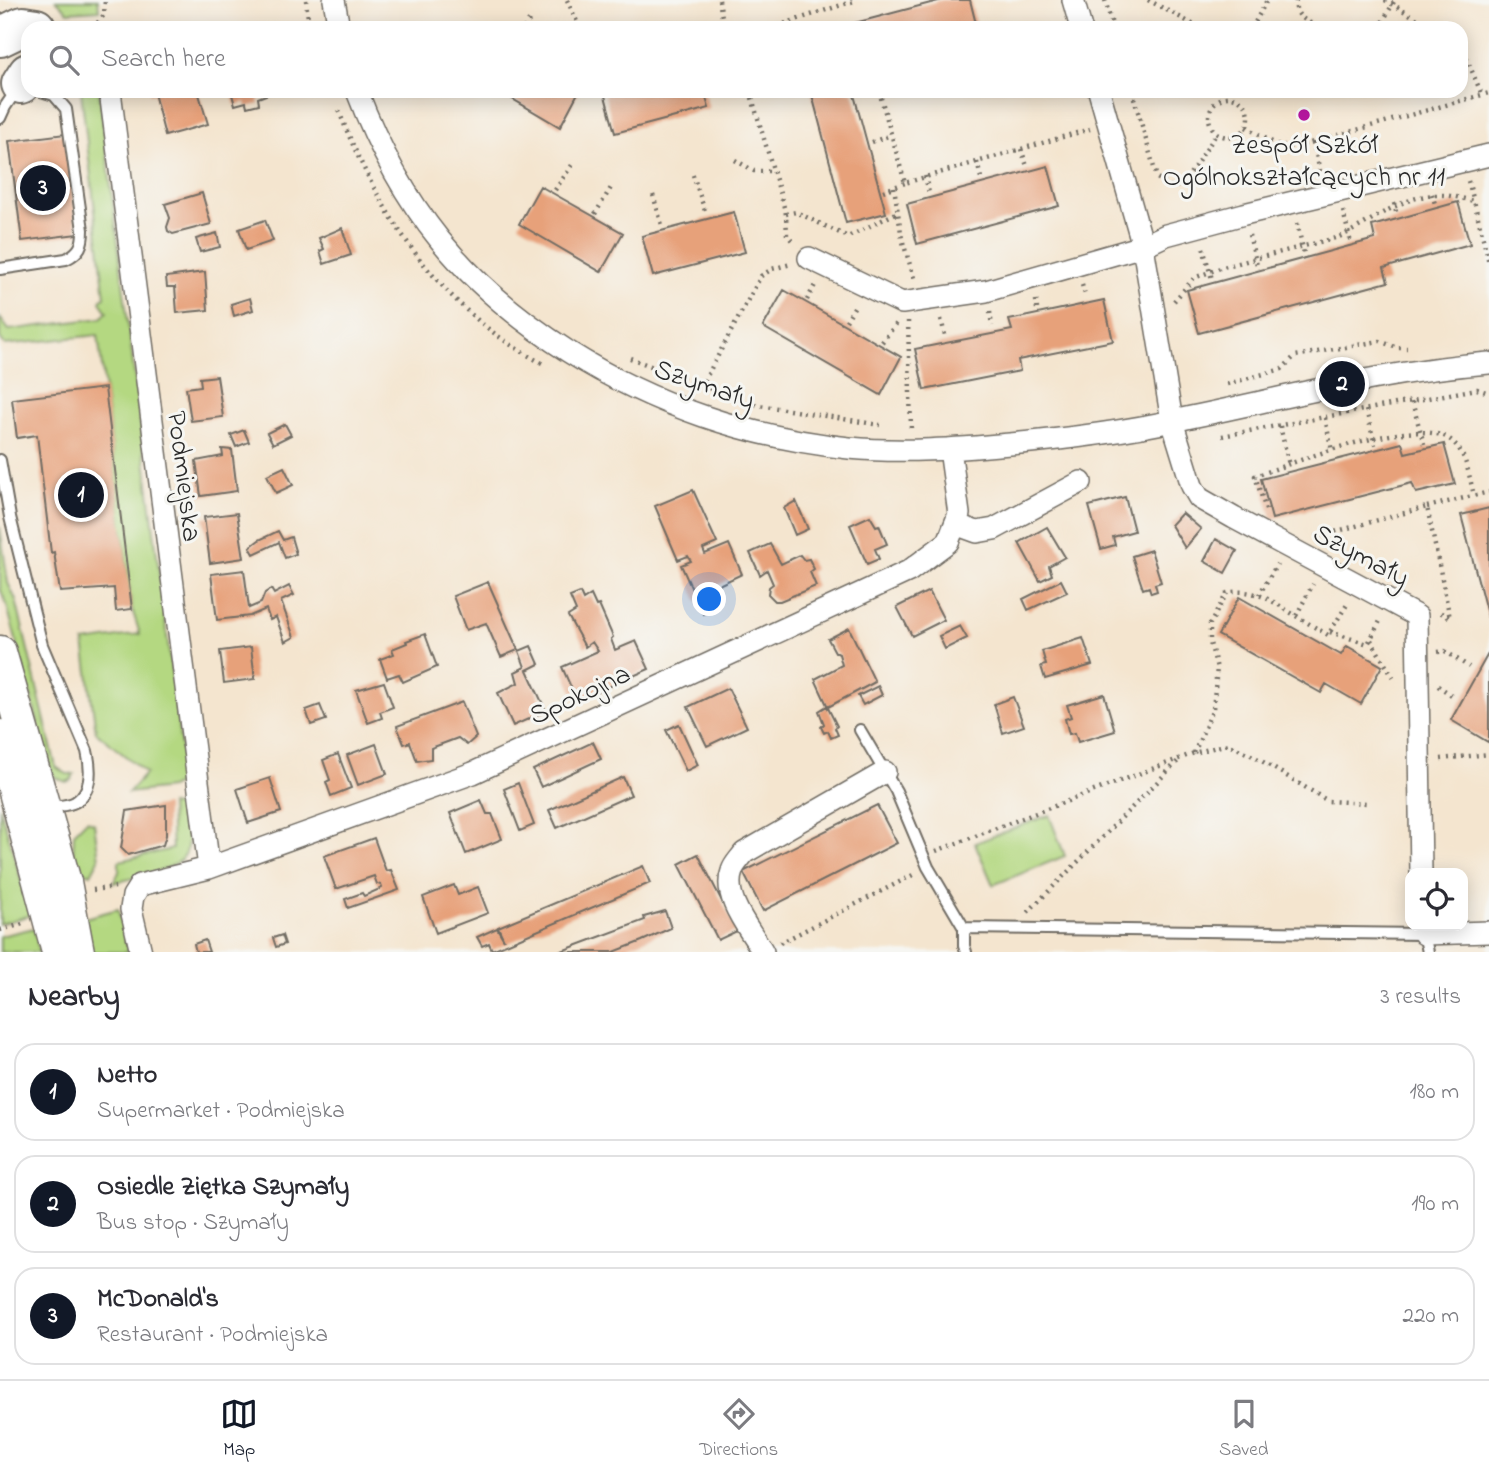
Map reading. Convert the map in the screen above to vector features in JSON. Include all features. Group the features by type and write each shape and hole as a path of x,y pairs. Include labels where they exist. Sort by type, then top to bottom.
{"highway":[{"path":"0,37 21,27"}],"street":[{"path":"334,0 338,21"},
{"path":"1073,0 1079,21"},
{"name":"Podmiejska","path":"111,98 209,868"},
{"name":"Szymały","path":"360,98 378,143 416,210 459,265 538,332 602,373 672,405 715,421 774,436 850,448 950,449 1063,439 1172,421 1435,367 1489,363"},
{"name":"Szymały","path":"1100,98 1143,246 1172,421 1192,486 1199,498 1417,616 1421,868"},
{"path":"809,258 914,307 986,291 1143,246 1166,235 1293,201 1330,186 1489,155"},
{"path":"950,449 959,514 955,524 977,532 994,529 1081,482"},
{"name":"Spokojna","path":"137,890 209,868 473,773 909,570 948,542 955,524"},
{"path":"0,652 33,811 58,952"},
{"path":"0,736 65,882 78,952"},
{"path":"763,951 734,902 728,885 732,868 744,853 885,772"},
{"path":"137,890 131,909 141,952"},
{"path":"1425,937 1489,932"}],"lane":[{"path":"0,118 5,107 21,92"},
{"path":"0,269 66,259 75,255 83,243 66,109 57,98"},
{"path":"0,460 10,517 42,645 88,751 90,766 88,786 75,802 33,811"},
{"path":"860,730 896,791 928,867 964,928 966,952"},
{"path":"964,928 1425,937"}],"path":[{"path":"99,21 104,15 105,0"},
{"path":"306,0 308,21"},
{"path":"567,0 577,21"},
{"path":"719,0 723,21"},
{"path":"792,21 857,0"},
{"path":"1105,0 1111,21"},
{"path":"1148,0 1187,21"},
{"path":"1256,21 1267,0"},
{"path":"1296,0 1295,7 1300,17 1308,21"},
{"path":"1385,0 1393,2 1422,21"},
{"path":"1383,21 1393,2"},
{"path":"1468,62 1482,95"},
{"path":"1246,127 1279,146 1299,146 1489,93"},
{"path":"701,387 761,276 772,269 809,258 787,234 786,214 752,98"},
{"path":"881,98 905,183"},
{"path":"1134,98 1157,178 1170,186 1182,186 1217,133"},
{"path":"1222,98 1210,108 1210,125 1225,137 1234,137 1246,127 1249,112 1239,99 1235,98"},
{"path":"336,104 358,159 373,187 421,262 486,328 517,350 549,366"},
{"path":"883,191 925,176 1108,124"},
{"path":"872,142 891,135"},
{"path":"1313,142 1351,243"},
{"path":"1021,149 1027,166"},
{"path":"735,160 754,171 773,172"},
{"path":"977,162 981,178"},
{"path":"555,190 572,165"},
{"path":"693,175 706,214"},
{"path":"925,176 929,193"},
{"path":"595,215 612,186"},
{"path":"894,187 914,307 911,430 917,431"},
{"path":"653,195 662,225"},
{"path":"1154,313 1167,310 1194,278 1348,233 1395,205 1442,195 1474,201 1489,263"},
{"path":"1293,201 1305,258"},
{"path":"786,214 796,212 848,236 898,212"},
{"path":"1244,214 1258,269"},
{"path":"1197,227 1212,279"},
{"path":"1223,385 1282,369 1295,356 1380,341 1396,348 1409,348"},
{"path":"622,355 747,403 884,426"},
{"path":"1213,437 1477,389 1489,393"},
{"path":"1412,402 1424,444"},
{"path":"1366,410 1375,445"},
{"path":"1325,418 1332,451"},
{"path":"1280,426 1289,465"},
{"path":"1270,521 1255,476 1373,438 1420,432 1450,439 1462,452 1474,495"},
{"path":"1305,540 1489,492"},
{"path":"1427,507 1450,618 1427,605"},
{"path":"1259,595 1279,560"},
{"path":"1296,616 1316,580"},
{"path":"1194,753 1213,709 1217,668 1210,643 1210,624 1227,593 1241,590 1259,595 1328,635 1350,598"},
{"path":"1330,632 1368,644 1382,615 1389,621"},
{"path":"1370,639 1399,686 1399,674"},
{"path":"924,855 1194,753 1228,744 1328,801 1367,803"},
{"path":"1438,759 1489,754"},
{"path":"1013,928 1182,758"},
{"path":"763,951 928,867"},
{"path":"85,891 137,890"},
{"path":"0,930 27,923"}],"green space":[{"path":"56,0 98,0 99,10 68,12"},
{"path":"82,98 100,98 185,780 170,788 128,793 146,773 96,732 84,642 140,634 132,609 98,335 5,345 0,338 0,318 9,330 101,318 107,312 100,302 105,297"},
{"path":"0,527 8,583 16,600 56,767 67,774 74,774 71,780 66,782 56,778 51,771 0,588"},
{"path":"170,805 187,808 188,842 182,859 154,873 113,883 119,872 119,861 172,849"},
{"path":"0,807 31,915 0,924"},
{"path":"1049,815 1065,856 993,885 975,843"},
{"path":"87,820 94,823 99,859 91,874 77,869 73,857 74,833"},
{"path":"118,909 128,952 88,952 81,919"},
{"path":"34,928 39,952 0,952 0,936"}],"building":[{"path":"942,0 970,0 975,21 862,21"},
{"path":"155,98 200,98 208,124 165,136"},
{"path":"233,98 258,98 259,104 247,107 246,102 235,105"},
{"path":"511,98 575,98 560,127"},
{"path":"606,98 706,98 709,108 615,133"},
{"path":"813,98 855,98 886,213 846,223"},
{"path":"65,134 78,234 22,241 9,141"},
{"path":"1048,166 1059,206 917,244 907,204"},
{"path":"540,186 623,233 601,272 519,224"},
{"path":"202,193 211,224 173,234 168,231 170,218 165,204"},
{"path":"1458,202 1470,244 1384,268 1388,282 1199,333 1187,290 1375,239 1372,226"},
{"path":"734,212 745,252 653,276 642,236"},
{"path":"265,220 273,241 246,250 239,229"},
{"path":"342,228 351,255 324,264 320,251 324,249 319,238"},
{"path":"217,233 220,247 200,252 196,239"},
{"path":"205,272 208,310 177,313 175,287 167,287 166,277"},
{"path":"784,290 901,357 881,395 763,327"},
{"path":"250,298 253,310 234,316 231,304"},
{"path":"1104,300 1113,341 1018,360 1020,371 924,390 915,349 1012,330 1009,320"},
{"path":"217,376 223,417 191,421 186,388 201,386 200,378"},
{"path":"105,388 132,609 116,611 114,588 60,592 54,552 51,553 37,435 17,438 12,399"},
{"path":"285,424 291,435 273,444 267,433"},
{"path":"244,430 249,442 236,447 231,435"},
{"path":"1402,443 1405,453 1444,444 1455,484 1416,493 1412,483 1272,519 1261,479"},
{"path":"222,449 232,450 237,491 201,496 196,461 223,456"},
{"path":"284,467 293,485 276,493 267,475"},
{"path":"693,490 717,543 703,549 705,554 729,544 742,574 706,591 715,607 703,614 681,565 691,561 688,556 678,560 655,506"},
{"path":"1125,497 1134,531 1113,537 1115,545 1101,549 1089,506"},
{"path":"796,501 808,529 795,535 784,508"},
{"path":"1489,508 1489,618 1488,618 1461,515"},
{"path":"237,513 244,558 210,563 204,517"},
{"path":"1182,513 1201,529 1185,548 1171,525"},
{"path":"870,516 876,526 879,525 887,544 875,549 879,559 867,564 850,525"},
{"path":"1047,527 1065,557 1049,566 1052,575 1040,581 1019,543"},
{"path":"278,531 283,540 291,537 296,554 285,558 279,542 254,554 250,547"},
{"path":"1216,539 1237,551 1225,573 1204,561"},
{"path":"770,544 781,564 800,555 804,560 809,559 814,569 810,572 816,586 775,601 768,594 769,587 773,584 767,570 760,575 750,553"},
{"path":"1151,550 1161,582 1155,584 1157,591 1151,593 1149,587 1143,589 1132,556"},
{"path":"244,570 249,608 261,603 265,593 271,589 274,594 289,586 294,595 281,601 294,637 285,642 276,617 270,620 266,609 250,616 217,620 211,574"},
{"path":"1061,580 1067,592 1028,610 1023,599"},
{"path":"488,582 518,650 501,657 486,623 466,630 453,596"},
{"path":"929,591 944,620 912,636 897,607"},
{"path":"580,593 583,600 591,595 596,606 599,605 613,637 611,639 615,650 636,641 649,669 577,701 562,667 598,651 592,642 585,647 568,616 576,611 570,597"},
{"path":"1239,597 1341,655 1347,646 1382,666 1361,704 1326,684 1321,693 1218,635"},
{"path":"960,626 967,638 945,649 939,636"},
{"path":"849,628 875,682 828,707 815,679 842,665 839,654 828,639"},
{"path":"425,634 437,667 403,682 399,674 387,678 380,659 394,654 392,649 407,643 406,641"},
{"path":"1083,638 1092,665 1045,679 1041,666 1046,665 1042,651"},
{"path":"531,646 539,664 527,670 546,711 513,726 498,693 518,683 515,672 525,667 519,651"},
{"path":"251,647 255,679 224,683 220,651"},
{"path":"1489,652 1489,740 1488,742 1451,720"},
{"path":"384,682 393,707 380,712 382,718 368,723 356,690"},
{"path":"878,686 882,695 863,705 858,696"},
{"path":"728,688 747,727 707,746 688,707"},
{"path":"1104,694 1115,731 1078,742 1075,733 1069,734 1065,719 1071,717 1067,705"},
{"path":"1013,697 1024,726 1003,733 994,704"},
{"path":"462,702 476,737 467,745 458,738 431,748 431,759 417,761 410,742 404,744 397,726"},
{"path":"320,705 326,720 311,725 306,710"},
{"path":"827,706 837,726 835,728 838,735 831,738 828,731 824,733 821,727 824,724 819,711"},
{"path":"679,724 698,765 686,771 666,730"},
{"path":"593,742 601,759 541,787 533,770"},
{"path":"376,744 387,774 358,785 347,755"},
{"path":"338,754 351,788 331,796 326,782 330,780 323,760"},
{"path":"623,777 631,795 557,828 549,810"},
{"path":"270,778 281,812 248,823 237,789"},
{"path":"518,783 534,825 520,831 504,789"},
{"path":"481,800 487,814 492,814 502,839 466,854 450,813"},
{"path":"166,805 166,835 163,845 128,855 121,848 127,811"},
{"path":"877,805 897,843 763,911 743,872"},
{"path":"374,838 386,871 391,870 399,890 348,908 345,899 362,893 364,896 382,888 381,885 377,884 374,876 336,889 324,856"},
{"path":"698,854 737,931 718,940 679,864"},
{"path":"643,866 650,883 492,950 489,943 482,946 477,937 497,928 504,940 498,927"},
{"path":"454,885 458,895 478,887 488,913 436,933 423,897"},
{"path":"665,911 671,928 614,952 559,952 645,920 644,917"},
{"path":"282,935 285,944 276,947 273,938"},
{"path":"205,940 209,952 196,952 194,944"}],"place":[{"name":"Zespół Szkół Ogólnokształcących nr 11","path":"1304,115"},
{"name":"McDonald's","path":"43,188"},
{"name":"Osiedle Ziętka Szymały","path":"1342,384"},
{"name":"Netto","path":"81,495"}]}
